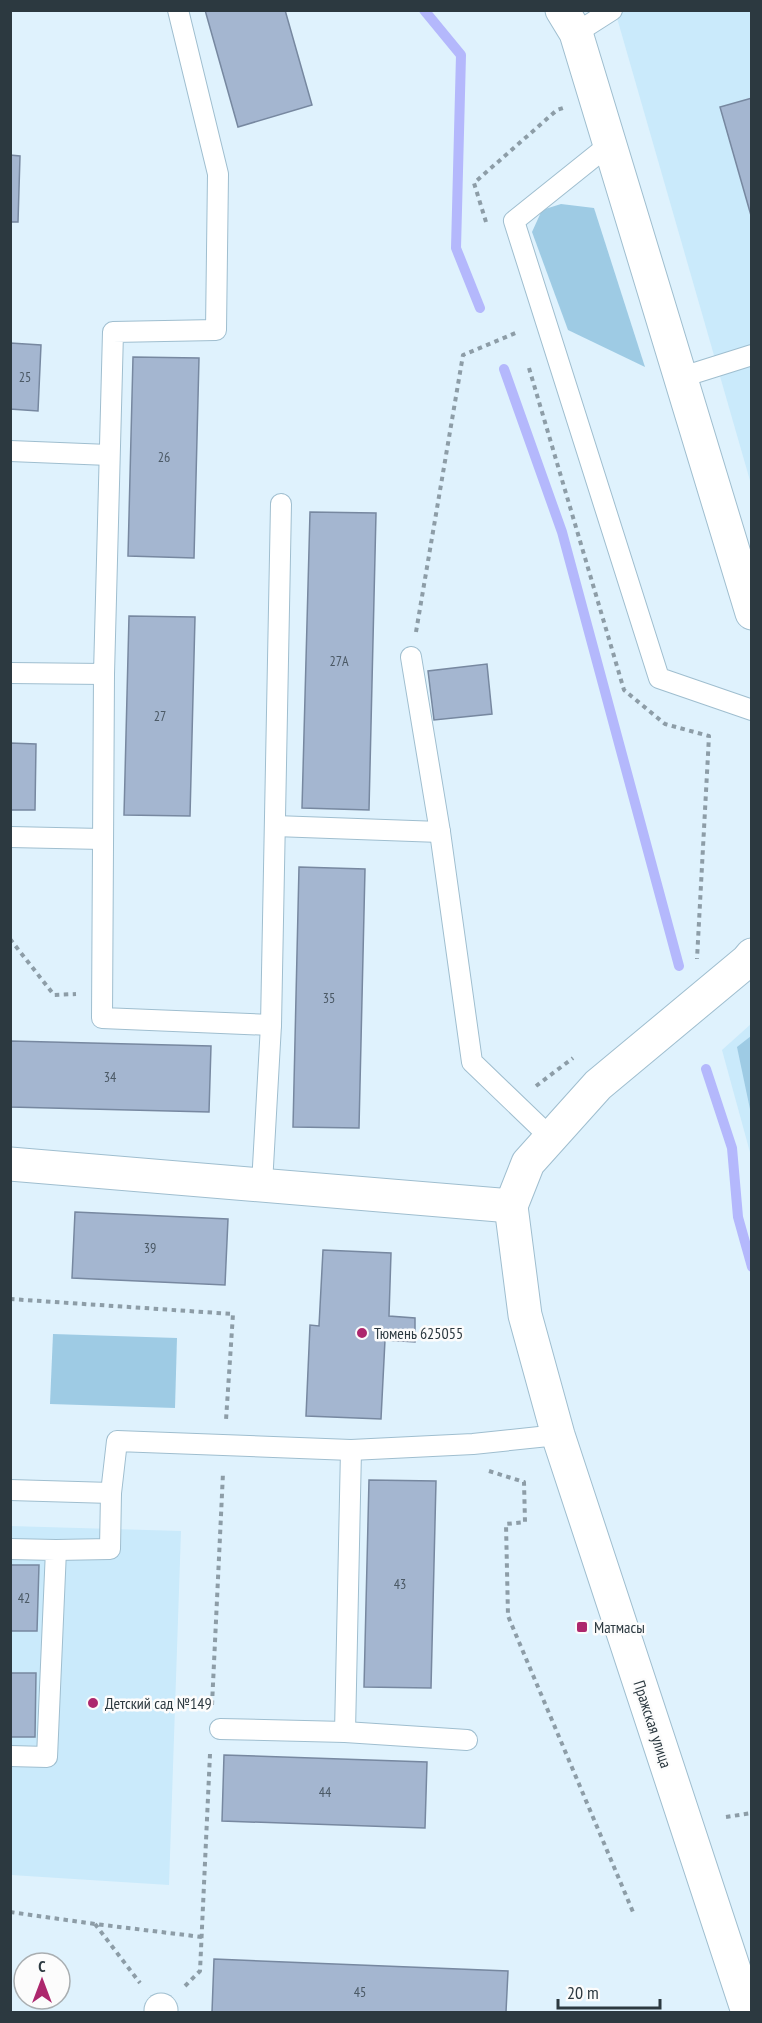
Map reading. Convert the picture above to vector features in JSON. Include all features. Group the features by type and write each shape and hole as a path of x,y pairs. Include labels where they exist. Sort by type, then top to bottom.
{"street":[{"path":"569,22 596,97 679,378 752,613"},
{"path":"10,1164 511,1206 528,1163 598,1086 752,955"},
{"name":"Пражская улица","path":"511,1206 525,1315 558,1435 748,2013"}],"lane":[{"path":"178,10 218,174 216,330 113,332 104,674 102,1018 271,1025"},
{"path":"569,22 612,10"},
{"path":"610,144 514,221 659,678 752,710"},
{"path":"679,378 752,355"},
{"path":"10,451 109,455"},
{"path":"262,1184 271,1025 281,504"},
{"path":"411,657 440,832 472,1062 550,1137"},
{"path":"10,673 104,674"},
{"path":"275,826 440,832"},
{"path":"10,837 102,839"},
{"path":"10,1549 110,1549 111,1493 117,1441 351,1450 473,1444 558,1435"},
{"path":"345,1732 351,1450"},
{"path":"10,1490 111,1493"},
{"path":"10,1756 47,1757 56,1550"},
{"path":"216,1722 466,1740"}],"path":[{"path":"488,229 474,183 557,110 596,97"},
{"path":"411,657 462,355 518,332 522,343"},
{"path":"528,365 624,690 665,724 709,736 697,965"},
{"path":"10,939 54,995 102,995"},
{"path":"520,1107 535,1087 573,1058"},
{"path":"10,1299 233,1314 224,1445 216,1722"},
{"path":"485,1470 524,1482 525,1522 506,1524 508,1616 633,1912"},
{"path":"95,1924 161,2011 200,1971 210,1749"},
{"path":"726,1817 751,1812"},
{"path":"10,1912 202,1937"}],"shaded area":[{"path":"615,11 751,11 751,484"},
{"path":"561,204 594,208 645,367 568,330 532,232 542,210"},
{"path":"751,1024 751,1156 722,1050"},
{"path":"751,1036 751,1114 737,1047"},
{"path":"53,1334 177,1338 175,1408 50,1404"},
{"name":"Детский сад №149","path":"10,1526 181,1531 169,1885 11,1875"}],"building":[{"path":"205,10 285,10 312,105 238,127"},
{"path":"752,98 752,219 720,107"},
{"path":"10,155 20,156 18,222 10,222"},
{"path":"10,343 41,345 38,411 10,409"},
{"path":"133,357 199,358 194,558 128,556"},
{"path":"310,512 376,513 369,810 302,808"},
{"path":"129,616 195,617 190,816 124,815"},
{"path":"487,664 492,714 434,720 428,671"},
{"path":"10,743 36,744 35,810 10,810"},
{"path":"299,867 365,869 359,1128 293,1127"},
{"path":"10,1041 211,1046 209,1112 10,1107"},
{"path":"75,1212 228,1219 225,1285 72,1278"},
{"name":"Тюмень 625055","path":"323,1250 391,1253 389,1316 415,1318 415,1342 385,1340 381,1419 306,1416 310,1325 319,1326"},
{"path":"369,1480 436,1481 431,1688 364,1687"},
{"path":"10,1565 39,1565 37,1631 10,1631"},
{"path":"10,1673 36,1673 35,1737 10,1737"},
{"path":"224,1755 427,1762 425,1828 222,1821"},
{"path":"214,1959 508,1971 506,2012 212,2012"}],"waterway":[{"path":"424,10 461,55 456,248 480,308"},
{"path":"504,369 562,532 679,966"},
{"path":"706,1069 732,1148 738,1217 752,1267"}],"place":[{"name":"Тюмень 625055","path":"362,1333"},
{"name":"Матмасы","path":"582,1627"},
{"name":"Детский сад №149","path":"93,1703"}]}
